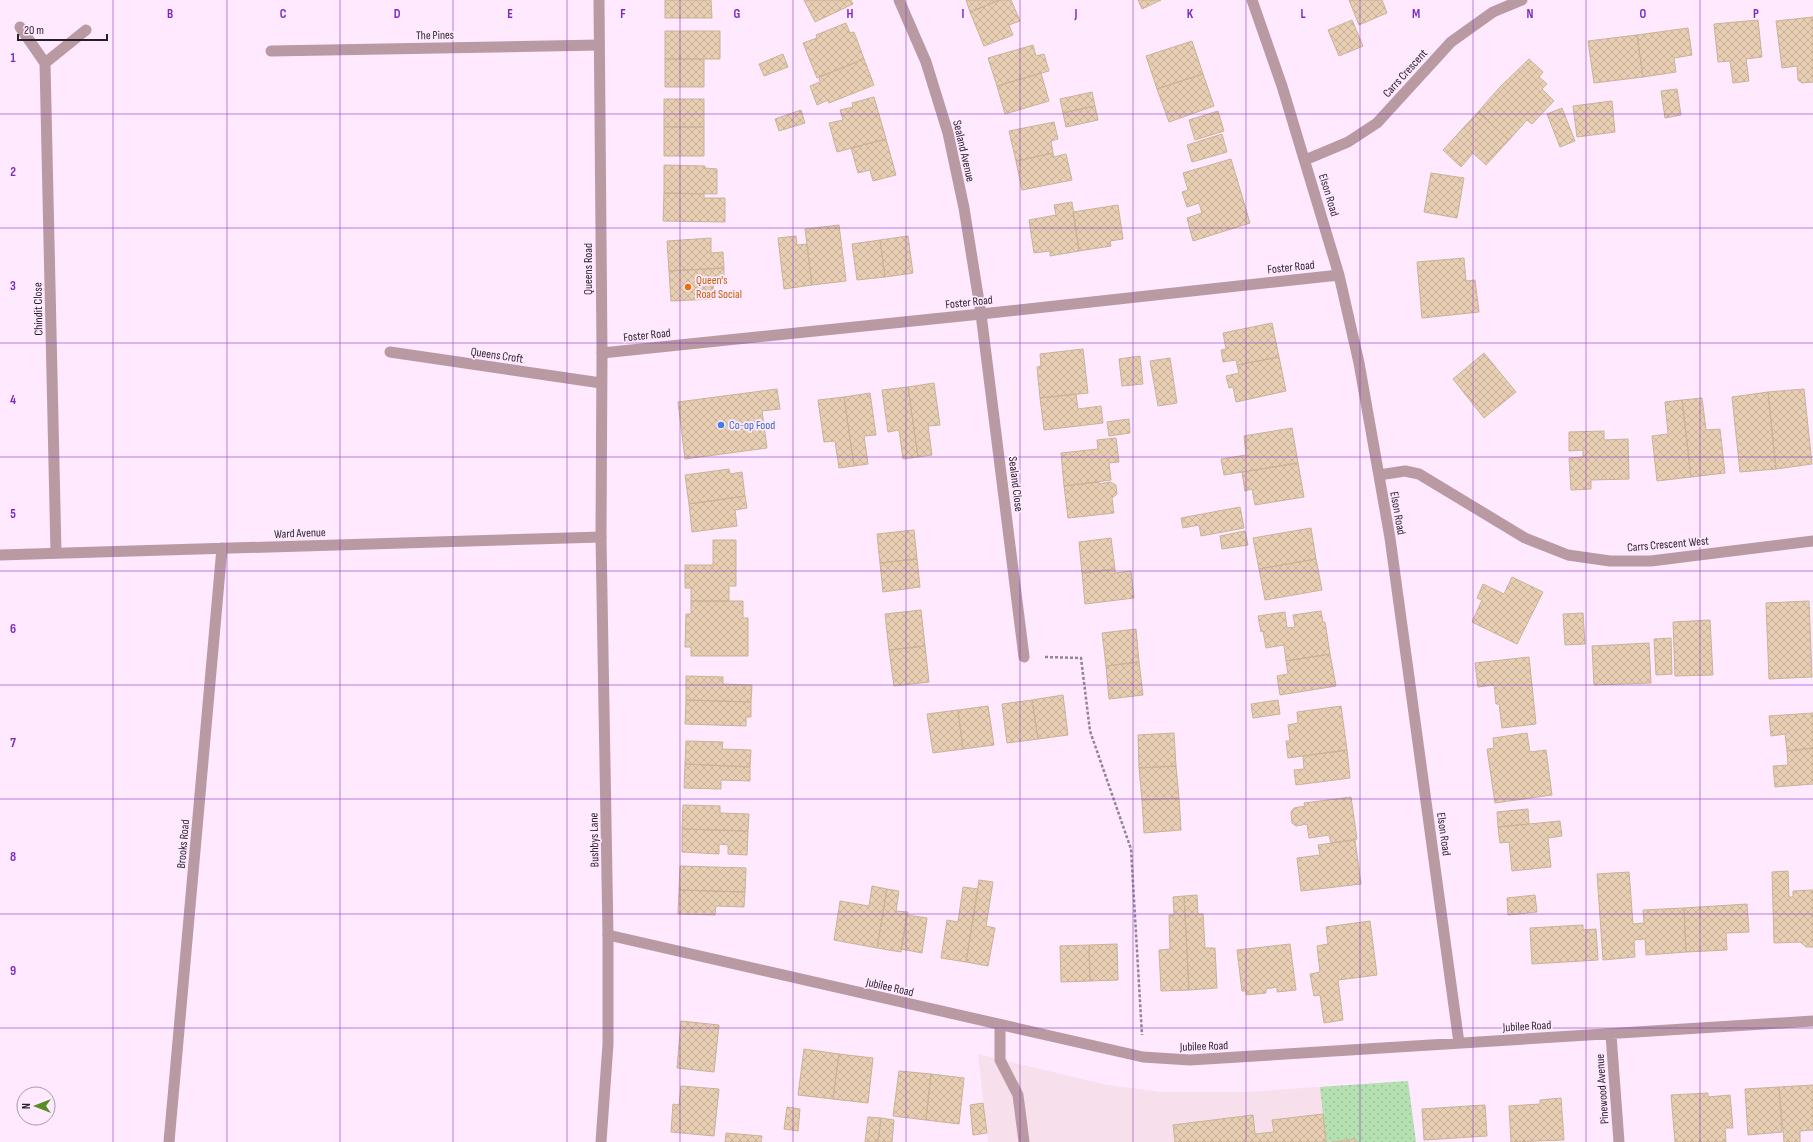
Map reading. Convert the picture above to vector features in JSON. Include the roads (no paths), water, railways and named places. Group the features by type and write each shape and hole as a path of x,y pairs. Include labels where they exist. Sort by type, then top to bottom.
{"street":[{"name":"Queens Road","path":"599,0 602,353 601,537"},
{"name":"Sealand Avenue","path":"899,0 926,62 948,133 964,208 982,314"},
{"name":"Elson Road","path":"1252,0 1282,86 1339,275 1359,363 1390,538 1460,1043"},
{"name":"Carrs Crescent","path":"1305,160 1348,142 1377,122 1451,42 1493,12 1522,0"},
{"path":"20,27 45,63 86,30"},
{"name":"The Pines","path":"271,51 599,45"},
{"name":"Chindit Close","path":"45,63 56,554"},
{"name":"Foster Road","path":"602,353 982,314 1339,275"},
{"name":"Sealand Close","path":"982,314 1024,657"},
{"name":"Queens Croft","path":"390,352 601,383"},
{"name":"Carrs Crescent West","path":"1379,475 1406,472 1419,474 1525,538 1568,555 1610,561 1651,561 1813,541"},
{"name":"Ward Avenue","path":"0,555 601,537"},
{"name":"Bushbys Lane","path":"601,537 608,936 608,1044 601,1142"},
{"name":"Brooks Road","path":"169,1142 222,548"},
{"name":"Jubilee Road","path":"608,936 1143,1057 1190,1060 1610,1035 1813,1021"},
{"path":"1000,1025 1000,1060 1018,1095 1024,1142"},
{"name":"Pinewood Avenue","path":"1610,1035 1619,1142"}],"place":[{"name":"Queen's Road Social","path":"688,287"},
{"name":"Co-op Food","path":"721,425"}]}
